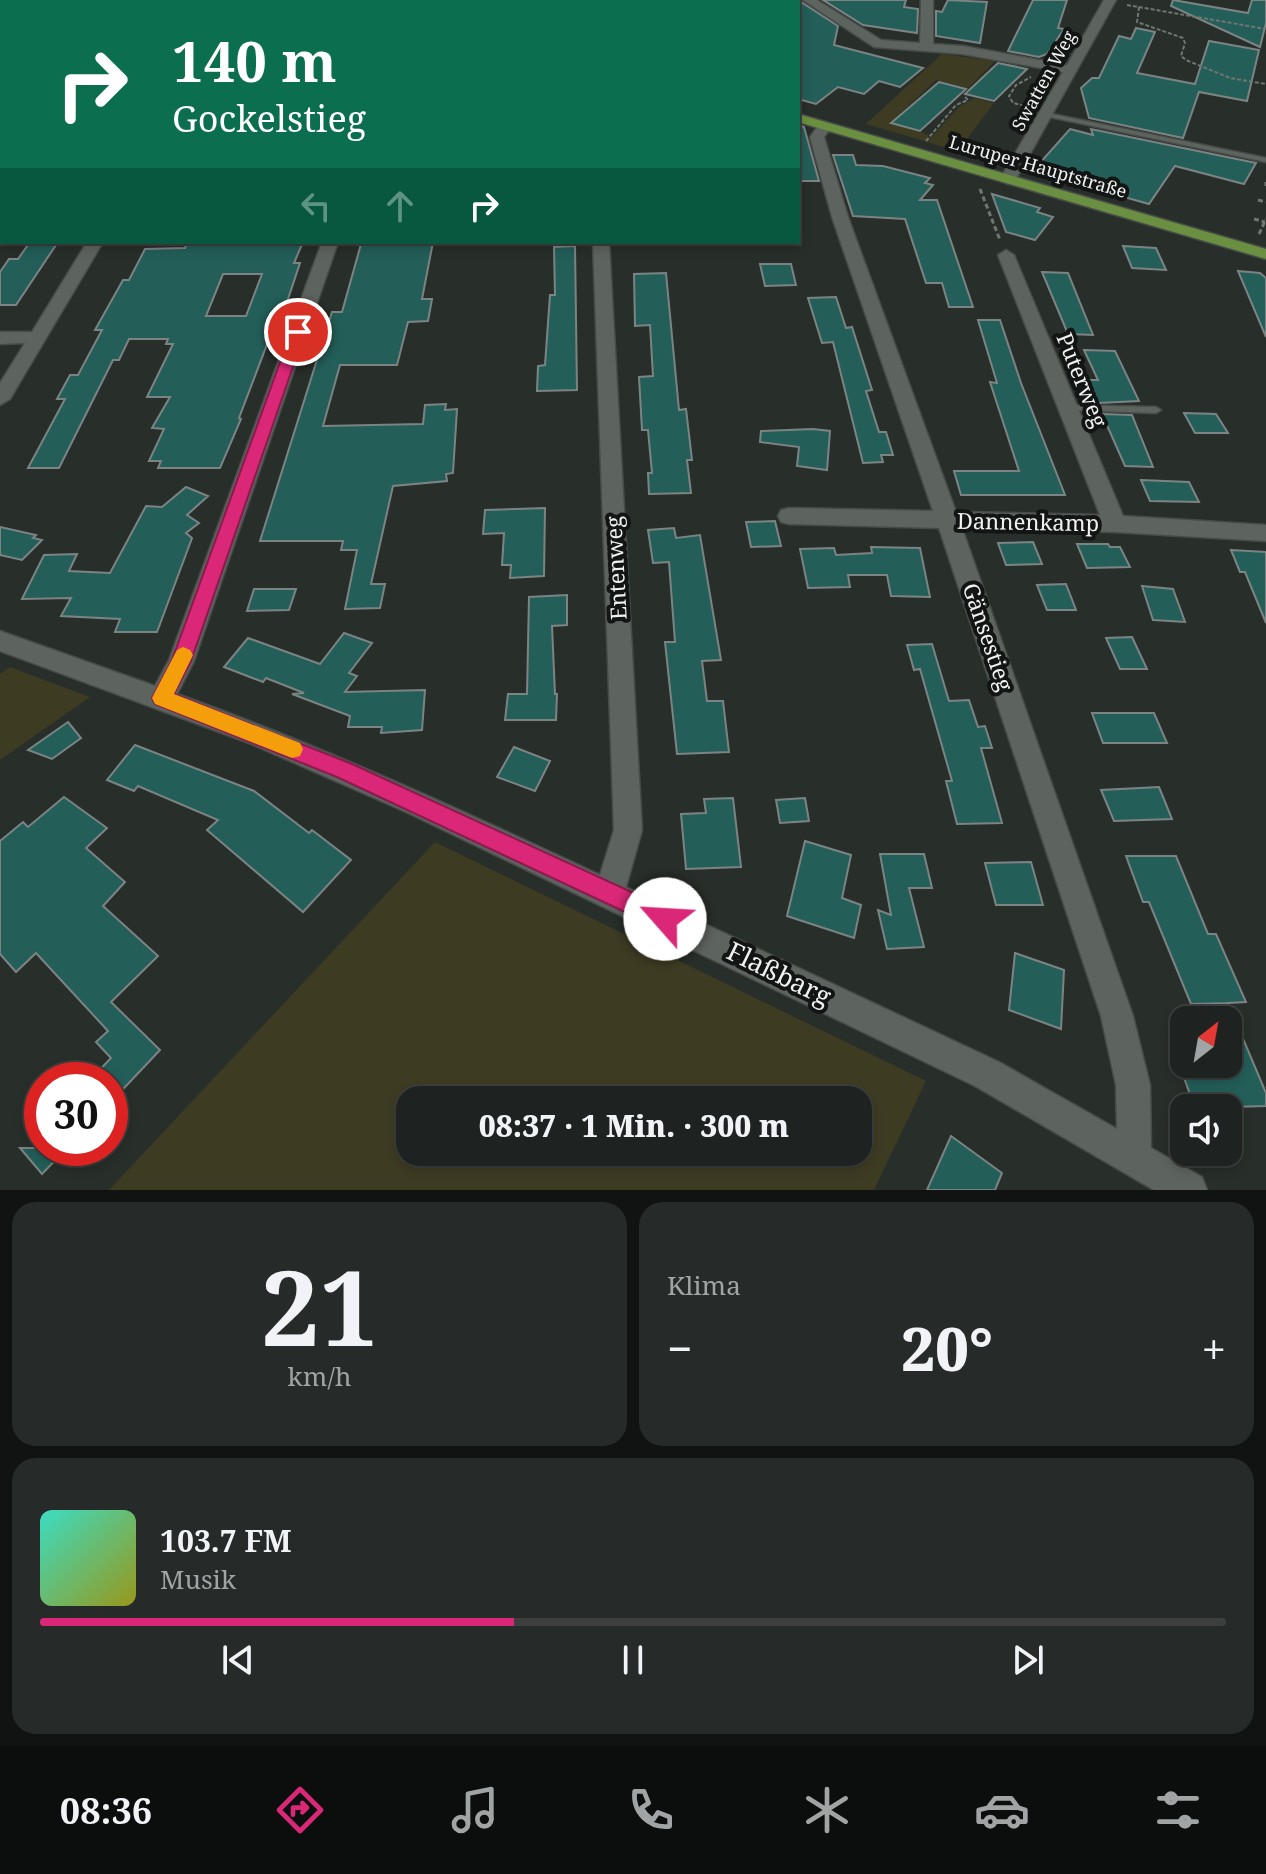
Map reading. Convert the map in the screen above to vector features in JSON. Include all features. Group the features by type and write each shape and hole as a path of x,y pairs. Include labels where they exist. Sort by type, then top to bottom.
{"main road":[{"name":"Luruper Hauptstraße","path":"800,119 1266,254"}],"street":[{"path":"809,0 868,41 888,47 985,53 1070,69"},
{"path":"927,0 926,42 930,49"},
{"name":"Swatten Weg","path":"1008,179 1042,112 1110,1"},
{"name":"Gänsestieg","path":"825,126 817,137 840,217 948,521 1131,1065 1137,1101 1132,1155"},
{"path":"0,399 94,244"},
{"path":"162,698 181,661 329,244"},
{"name":"Entenweg","path":"601,244 628,830 616,876 608,892"},
{"name":"Puterweg","path":"1006,255 1115,524"},
{"path":"0,338 37,337"},
{"name":"Dannenkamp","path":"789,516 1115,524 1266,533"},
{"name":"Flaßbarg","path":"0,641 162,698 344,771 608,892 987,1074 1189,1190"}],"lane":[{"path":"1042,112 1266,160"},
{"path":"1068,408 1156,410"}],"path":[{"path":"1110,1 1266,29"},
{"path":"1139,7 1137,22 1183,38 1185,43 1181,56 1186,60 1230,78 1266,84"},
{"path":"1032,77 1016,85 1009,96 1013,103 1042,112"},
{"path":"925,143 956,105 968,100 964,96"},
{"path":"977,181 1006,255"},
{"path":"1258,200 1266,202"},
{"path":"1254,219 1265,221 1262,228"}],"shaded area":[{"path":"942,54 995,61 968,88 936,80 890,123 930,135 927,138 930,139 959,107 974,98 994,103 958,151 866,124"},
{"path":"10,667 90,697 0,760 0,674"},
{"path":"435,842 926,1081 874,1190 109,1190"}],"building":[{"path":"823,0 906,0 904,7 918,9 917,33 863,25"},
{"path":"948,0 987,2 980,43 936,36 936,11 942,12"},
{"path":"1033,0 1067,0 1058,28 1064,29 1047,54 1039,57 1008,51"},
{"path":"1173,0 1248,13 1252,0 1266,0 1266,23 1260,47 1171,6"},
{"path":"800,1 838,26 834,45 923,68 900,87 879,81 864,94 838,87 816,104 800,100"},
{"path":"1136,28 1155,32 1137,73 1195,84 1209,41 1259,50 1247,101 1199,92 1183,138 1089,118 1081,88 1092,78 1099,78 1119,36 1131,39"},
{"path":"998,63 1027,69 994,101 965,94"},
{"path":"939,82 966,89 920,131 891,123"},
{"path":"800,126 804,127 819,181 800,181"},
{"path":"1070,129 1093,135 1091,129 1256,163 1244,184 1175,166 1149,204 1071,182 1075,176 1041,166 1039,164"},
{"path":"833,155 853,155 856,165 883,166 930,178 925,183 933,185 920,200 937,200 973,307 949,307 942,283 926,283 905,219 853,216"},
{"path":"992,194 1040,208 1037,212 1053,217 1035,240 1006,232"},
{"path":"29,244 57,244 16,305 0,305 0,272 9,259 18,259"},
{"path":"187,244 302,244 294,263 300,263 287,302 274,326 220,468 158,468 161,461 149,461 164,429 152,428 170,397 147,397 173,344 166,344 168,339 129,339 119,360 113,360 59,468 28,468 65,399 57,399 70,375 78,375 102,330 95,330 123,280 129,280 145,249 185,248","holes":["223,274 262,274 246,316 206,316"]},
{"path":"361,244 433,244 422,299 432,299 428,321 408,322 397,365 340,365 323,426 423,424 425,405 446,404 445,410 457,409 453,473 446,474 447,481 393,486 371,584 385,584 380,608 345,609 357,550 341,550 343,541 260,541 332,312 342,312"},
{"path":"575,246 577,390 537,391 538,366 545,365 550,295 555,295 554,247"},
{"path":"1123,246 1156,248 1166,270 1132,268"},
{"path":"760,264 791,264 796,285 765,286"},
{"path":"1238,271 1260,273 1266,278 1266,337"},
{"path":"1042,272 1068,273 1093,335 1068,334"},
{"path":"666,273 679,410 686,409 692,460 687,460 691,493 649,494 648,473 652,473 648,430 642,430 639,377 653,376 650,325 635,326 634,274"},
{"path":"836,297 846,328 852,327 872,390 866,391 879,432 886,432 893,455 881,455 883,462 863,463 833,342 822,343 808,298"},
{"path":"978,320 1000,320 1065,495 961,495 954,471 1019,471 990,382 997,383"},
{"path":"1084,350 1115,351 1139,401 1098,403 1088,380 1098,380"},
{"path":"1184,413 1216,414 1228,433 1195,433"},
{"path":"1102,414 1132,415 1153,467 1125,466"},
{"path":"761,431 830,431 827,470 797,466 799,447 760,442"},
{"path":"1141,480 1189,482 1199,502 1150,501"},
{"path":"186,487 208,496 187,515 199,523 186,533 192,538 157,632 115,632 120,619 61,616 71,598 22,599 44,555 77,554 69,571 110,573 146,506 162,507"},
{"path":"545,508 544,576 510,578 511,565 502,565 504,533 483,534 485,510"},
{"path":"775,521 781,546 751,547 746,522"},
{"path":"0,527 36,535 33,538 42,540 22,560 0,555"},
{"path":"674,528 676,538 700,535 721,660 702,661 707,701 723,701 729,752 677,754 665,642 675,642 669,562 653,563 648,530"},
{"path":"1033,542 1042,564 1006,565 998,543"},
{"path":"1077,544 1120,547 1130,567 1087,568"},
{"path":"871,547 920,548 930,597 891,596 887,575 848,575 850,587 808,588 800,549 834,548 836,555 872,553"},
{"path":"1231,550 1266,552 1266,623 1245,572 1240,572"},
{"path":"1066,584 1076,610 1047,610 1037,585"},
{"path":"1142,586 1173,589 1185,622 1153,620"},
{"path":"254,589 296,589 289,610 247,611"},
{"path":"567,595 567,625 552,626 556,720 505,720 508,694 527,694 529,597"},
{"path":"344,633 372,643 349,673 357,676 345,692 425,690 422,730 381,733 382,727 348,727 350,716 292,694 304,693 266,678 263,682 224,667 248,638 320,664"},
{"path":"1132,637 1147,669 1120,669 1106,638"},
{"path":"932,644 949,701 969,700 978,727 985,726 992,748 981,748 1002,823 957,824 946,781 952,781 920,669 914,670 907,645"},
{"path":"1092,713 1154,713 1167,743 1103,743"},
{"path":"68,722 81,738 52,759 28,750"},
{"path":"135,745 254,791 351,860 303,912 207,830 218,820 138,786 134,791 107,780"},
{"path":"514,747 550,761 535,791 497,777"},
{"path":"1159,787 1172,819 1114,821 1101,790"},
{"path":"64,797 107,828 86,848 125,882 103,906 158,956 111,1002 160,1050 128,1084 128,1062 107,1062 111,1058 96,1042 108,1031 36,953 16,972 0,954 0,841 23,822 28,827"},
{"path":"733,798 741,867 686,869 681,814 706,813 704,799"},
{"path":"805,798 809,821 780,823 776,800"},
{"path":"805,841 851,855 842,898 861,905 854,938 787,916"},
{"path":"880,854 924,854 932,888 909,888 924,947 887,949 878,910 891,915"},
{"path":"1126,856 1176,856 1208,934 1216,934 1246,1002 1191,1004 1149,902 1143,902"},
{"path":"1031,862 1043,905 996,905 985,863"},
{"path":"1015,953 1064,970 1061,1029 1009,1010"},
{"path":"1242,1036 1266,1093 1266,1106 1242,1107 1242,1094 1190,1094 1184,1078 1242,1078"},
{"path":"951,1136 1002,1173 995,1190 927,1190"},
{"path":"35,1166 50,1166 42,1174"}],"slow traffic":[{"path":"183,655 162,698 292,749"}],"route":[{"path":"298,332 181,661 162,698 344,771 665,919"}]}
